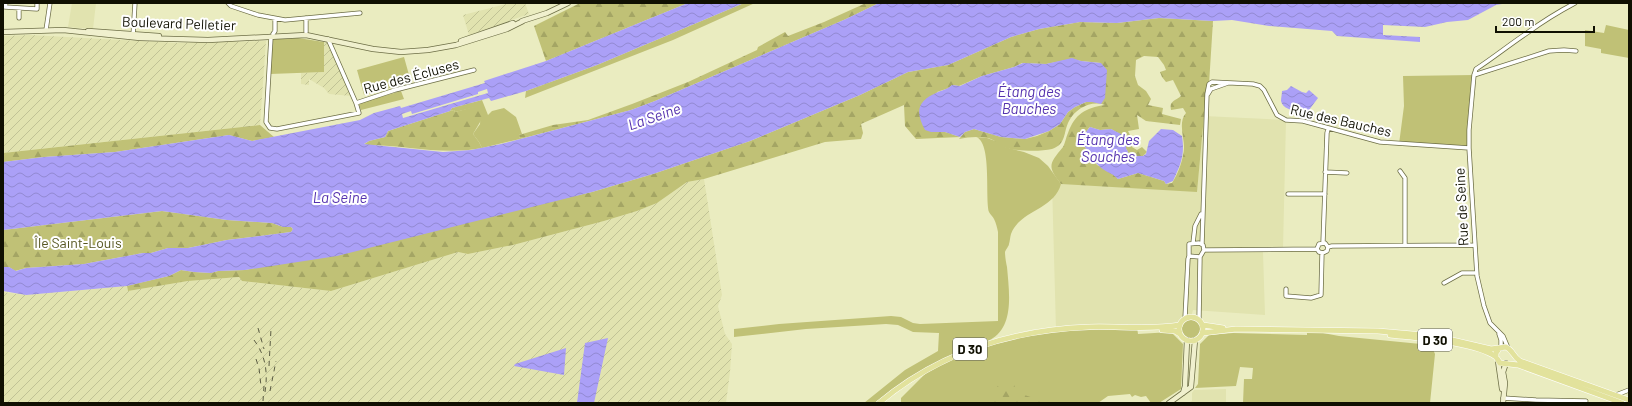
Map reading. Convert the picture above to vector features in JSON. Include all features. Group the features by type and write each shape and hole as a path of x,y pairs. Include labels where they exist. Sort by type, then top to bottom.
{"main road":[{"name":"Boulevard Pelletier","path":"3,32 46,30 208,40 306,32 373,47 415,50 452,44 547,13 568,3"},
{"name":"Boulevard Pelletier","path":"272,35 306,35 328,38 373,49 401,52 456,45 507,29 523,21"},
{"path":"1192,317 1199,319 1203,325 1203,333 1200,337 1195,340 1187,340 1180,334 1180,325 1185,318 1192,317"},
{"name":"D 30","path":"879,403 922,372 976,346 1033,332 1073,328 1166,327 1180,325"},
{"name":"D 30","path":"1203,325 1236,329 1357,331 1451,343 1487,352 1496,358"},
{"name":"D 30","path":"1073,328 1165,330 1180,334"},
{"name":"D 30","path":"1203,333 1236,329"},
{"name":"D 30","path":"1357,331 1367,330 1407,333 1444,338 1488,348 1500,348"},
{"path":"1183,393 1185,386 1187,340"},
{"path":"1169,403 1189,390 1193,383 1195,340"},
{"path":"1503,398 1496,358 1496,352 1500,348 1508,348 1512,355 1520,361 1629,400"},
{"path":"1503,398 1503,372 1507,363 1511,360 1512,355"},
{"path":"1496,358 1500,362 1518,365 1622,403"}],"street":[{"path":"6,3 5,7 37,9 38,3"},
{"path":"46,30 50,3"},
{"path":"133,36 134,3"},
{"path":"228,3 231,6 275,19 285,20 360,13"},
{"path":"1474,75 1476,69 1556,14 1575,3"},
{"path":"19,8 19,18"},
{"path":"306,18 306,32"},
{"name":"Rue des Écluses","path":"275,19 275,31 272,35 266,122 266,125 270,128 277,129 359,113 356,103 395,90 474,70"},
{"path":"328,38 356,103"},
{"path":"1474,75 1549,51 1576,51"},
{"name":"Rue de Seine","path":"1474,75 1469,130 1469,148 1476,273 1490,323 1503,336 1508,348"},
{"name":"Rue des Bauches","path":"1207,94 1210,83 1254,84 1260,86 1264,90 1274,110 1281,118 1286,120 1302,121 1380,142 1469,148"},
{"name":"Rue des Bauches","path":"1207,94 1211,90 1228,83"},
{"path":"1199,319 1200,257 1204,250 1202,244 1202,211 1207,94"},
{"path":"1328,129 1323,242 1328,247"},
{"path":"1400,171 1405,178 1405,245"},
{"path":"1325,172 1347,173"},
{"path":"1288,194 1325,194"},
{"path":"1194,243 1195,226 1202,211"},
{"path":"1317,249 1319,244 1323,242"},
{"path":"1185,318 1189,256 1188,245 1194,243 1202,244"},
{"path":"1322,253 1327,251 1328,247 1332,246 1474,244"},
{"path":"1204,250 1317,249 1322,253"},
{"path":"1286,289 1286,296 1311,298 1321,295 1322,253"},
{"path":"1189,256 1200,257"},
{"path":"1444,283 1462,273 1476,273"},
{"name":"Rue de Seine","path":"1499,333 1501,340 1500,348"},
{"path":"1607,397 1629,390"},
{"path":"1503,398 1586,401"}],"shaded area":[{"path":"72,3 96,3 93,29 68,27"},
{"path":"510,3 525,3 529,14 469,35 463,15"},
{"path":"30,35 177,43 266,41 260,125 3,153 3,36"},
{"path":"324,42 327,42 351,96 329,94 324,88 309,79 309,85 301,84 301,73 324,72"},
{"path":"1204,116 1286,120 1283,249 1263,252 1265,315 1193,310 1191,317 1185,319 1180,325 1056,330 1052,183 1197,190"},
{"path":"704,179 722,295 718,306 725,334 732,344 726,403 3,403 3,292 26,295 127,286 128,291 188,281 239,277 242,281 331,291 458,252 468,254 513,245 604,221 657,203 687,182"},
{"path":"1226,389 1226,403 1188,403 1192,401 1192,393 1194,390"}],"green space":[{"path":"580,3 688,3 546,61 534,26"},
{"path":"744,3 755,3 673,40 525,98 526,91 597,65"},
{"path":"866,3 879,3 846,19 655,101 631,110 520,139 519,135 553,125 588,120 688,82 757,50 758,47 785,32 788,36"},
{"path":"1159,18 1213,21 1207,116 1204,116 1197,192 1061,184 1053,173 1052,165 1055,157 1063,147 1071,126 1074,121 1086,110 1105,105 1094,104 1079,109 1069,121 1060,144 1052,149 1035,151 1016,150 1006,148 987,138 973,137 959,139 965,132 974,129 1001,137 1025,139 1037,136 1060,124 1068,112 1075,107 1086,102 1092,102 1101,63 1072,59 1046,64 1022,63 1014,67 982,76 959,86 952,85 949,88 937,92 931,132 945,132 960,137 916,139 905,126 904,105 861,124 863,133 861,139 825,142 704,179 687,182 657,203 604,221 513,245 468,254 458,252 331,291 242,281 239,277 188,281 128,291 127,286 169,276 181,270 211,273 218,271 245,270 592,192 653,174 750,141 860,95 908,72 948,65 1011,37 1039,29 1080,22 1117,23","holes":["1144,56 1158,57 1166,70 1160,72 1162,77 1166,82 1173,80 1181,96 1172,103 1171,110 1183,108 1186,113 1182,121 1184,147 1180,166 1172,183 1166,184 1164,181 1138,173 1118,179 1111,172 1097,165 1082,143 1090,127 1100,130 1111,129 1118,133 1130,156 1143,156 1147,152 1142,147 1137,150 1132,147 1132,139 1128,131 1139,129 1137,115 1146,121 1180,125 1181,119 1162,114 1163,108 1148,105 1151,99 1146,91 1138,85 1135,76 1136,60"]},
{"path":"1606,25 1629,30 1629,58 1601,53 1601,49 1585,46 1585,30 1604,33"},
{"path":"298,38 324,42 324,72 270,74 273,39"},
{"path":"404,57 411,82 364,95 357,70"},
{"path":"1474,75 1469,148 1399,144 1404,106 1403,76"},
{"path":"401,91 404,99 361,110 359,105 360,103"},
{"path":"482,100 488,115 492,111 504,108 516,117 522,134 519,135 520,139 482,148 473,134 480,124 481,106 455,112 454,110 450,111 452,108"},
{"path":"481,105 483,117 473,134 482,148 451,151 363,145 369,141 385,137 388,131 450,111 454,110 455,112"},
{"path":"260,125 274,137 252,141 229,135 115,152 44,157 3,162 3,153"},
{"path":"976,137 987,138 998,142 1005,147 1039,158 1048,166 1061,184 1057,193 1052,199 1029,214 1015,226 1011,234 1009,245 1005,252 1008,276 1009,308 1007,318 1003,326 998,334 990,340 1033,330 1137,327 1138,334 1171,332 1183,344 1181,389 1159,403 1151,403 1146,396 1141,397 1135,395 1132,397 1130,394 1108,396 1098,403 895,403 901,402 901,398 932,367 879,403 864,403 905,370 938,351 939,333 913,332 898,325 886,324 806,329 734,337 734,329 779,324 891,316 901,317 913,323 920,324 998,321 998,232 994,218 989,212 987,171 984,149 981,141"},
{"name":"Île Saint-Louis","path":"162,211 227,220 272,223 283,227 291,227 293,229 291,232 227,240 188,248 168,248 151,253 143,253 84,264 26,268 15,271 9,267 3,267 3,230"},
{"path":"1191,319 1198,322 1201,329 1198,336 1191,339 1184,336 1181,329 1184,322"},
{"path":"1307,330 1339,336 1431,345 1435,354 1430,403 1243,403 1244,379 1252,379 1253,368 1240,367 1236,386 1195,388 1198,384 1200,344 1209,335 1233,333 1307,335"},
{"path":"1013,380 1016,392 1042,401 1042,403 986,403 995,392 1000,381"}],"water":[{"name":"La Seine","path":"688,3 744,3 597,65 526,91 491,101 489,98 452,108 450,111 388,131 385,137 369,141 364,144 443,152 471,150 501,144 631,110 846,19 879,3 956,3 957,5 959,3 1508,3 1496,5 1468,20 1447,22 1425,27 1383,25 1383,35 1420,37 1420,42 1337,36 1332,31 1269,26 1232,20 1213,21 1159,18 1117,23 1080,22 1039,29 1011,37 948,65 908,72 860,95 750,141 653,174 592,192 337,256 245,270 218,271 211,273 181,270 169,276 127,286 26,295 3,291 3,267 9,267 16,271 26,268 84,264 143,253 151,253 168,248 188,248 227,240 291,232 293,229 291,227 283,227 272,223 227,220 162,211 3,230 3,162 44,157 115,152 229,135 252,141 360,120 374,113 400,106 401,108 485,83 484,81 546,61","holes":["487,89 488,93 403,118 402,114 411,111 412,114 478,94 478,92"]},
{"name":"Étang des Bauches","path":"1072,58 1081,61 1101,63 1107,70 1105,98 1101,104 1086,102 1075,107 1068,112 1060,124 1049,131 1025,139 1001,137 974,129 965,132 960,137 945,132 931,132 925,130 919,112 922,103 931,95 952,85 960,86 982,76 1023,63 1046,64"},
{"path":"1291,86 1306,93 1309,90 1318,98 1309,110 1293,110 1282,104 1282,91 1287,90"},
{"name":"Étang des Souches","path":"1090,127 1100,130 1111,129 1121,134 1126,142 1126,148 1130,156 1143,156 1146,154 1149,141 1161,129 1173,130 1182,136 1183,154 1173,181 1166,184 1164,181 1138,173 1118,179 1104,170 1097,164 1082,145 1085,133"},
{"path":"608,338 594,403 577,403 585,343"},
{"path":"566,348 564,375 514,366 515,364"}],"railway":[{"path":"258,328 264,349"},
{"path":"269,366 271,329"},
{"path":"254,340 264,358 266,371 265,392"},
{"path":"256,359 259,368 261,386"},
{"path":"270,391 276,361"},
{"path":"263,401 264,386"}]}
